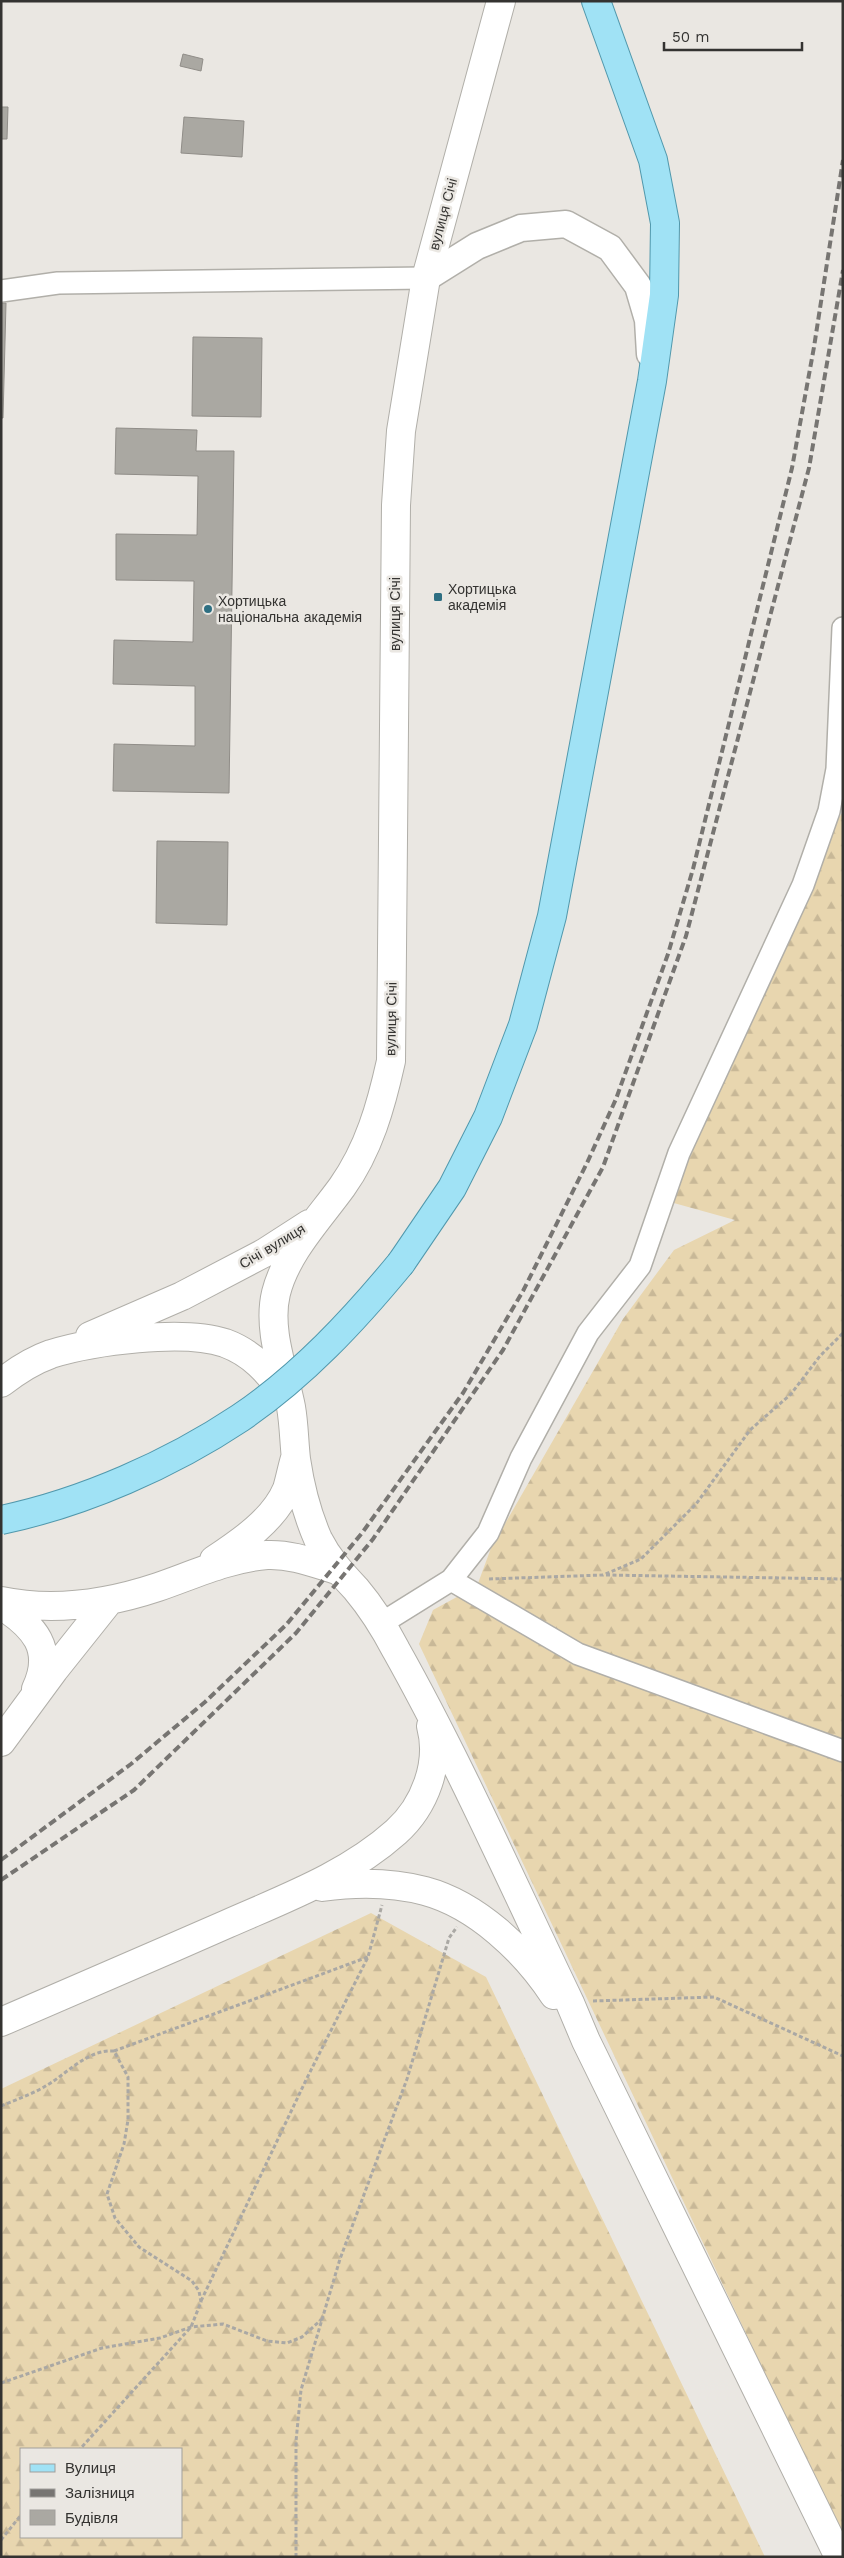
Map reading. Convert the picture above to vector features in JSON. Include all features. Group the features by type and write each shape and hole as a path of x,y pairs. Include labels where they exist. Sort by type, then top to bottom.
{"main road":[{"name":"вулиця Січі","path":"315,1220 342,1187 364,1151 379,1113 391,1061 396,505 401,431 426,278 501,1"},
{"path":"1,1520 32,1514 107,1486 183,1452 241,1417 299,1371 333,1339 401,1263 452,1188 483,1126 523,1025 552,916 652,381 664,295 665,223 653,160 596,1"},
{"name":"Січі вулиця","path":"50,1354 182,1296 264,1254 315,1220"},
{"name":"Січі вулиця","path":"296,1457 296,1435 272,1319 276,1293 286,1269 315,1220"},
{"path":"1,1383 13,1374 50,1354 118,1341 170,1337 224,1343 251,1356 269,1371 290,1405"},
{"path":"296,1457 306,1508 319,1540 337,1570 356,1590 382,1624 424,1700 570,2003 586,2041 839,2557"},
{"path":"196,1572 243,1541 269,1516 286,1490 296,1457"},
{"path":"1,1601 24,1606 62,1606 109,1601 157,1587 196,1572 241,1559 267,1555 294,1556 337,1570"},
{"path":"1,1742 109,1601"},
{"path":"1,1605 21,1618 35,1632 42,1648 43,1663 39,1682 30,1702"},
{"path":"1,2022 306,1890 356,1863 397,1831 414,1812 429,1784 435,1743 424,1700"},
{"path":"306,1890 345,1884 388,1884 426,1891 469,1911 505,1939 544,1979 586,2041"}],"street":[{"path":"1,291 58,283 426,278 476,246 521,228 566,224 610,248 638,286 648,320 652,381"},
{"path":"382,1624 450,1580 488,1533 521,1458 588,1333 640,1266 679,1153 803,885 829,812 837,768 843,628"},
{"path":"450,1580 578,1654 843,1751"}],"path":[{"path":"603,1575 641,1559 696,1504 750,1430 791,1394 820,1356 843,1333"},
{"path":"450,1580 603,1575 843,1579"},
{"path":"81,2448 191,2327 306,2080 368,1957 388,1884"},
{"path":"296,2557 296,2440 301,2390 340,2259 407,2079 449,1938 469,1911"},
{"path":"1,2106 44,2087 90,2056 103,2051 114,2051 368,1957"},
{"path":"570,2003 619,1998 714,1997 843,2056"},
{"path":"114,2051 128,2076 128,2120 124,2144 107,2194 115,2218 139,2247 192,2281 200,2291 201,2302"},
{"path":"1,2384 102,2348 160,2338 191,2327 223,2324 267,2341 287,2343 302,2337 322,2319"},
{"path":"1,2540 20,2516"}],"green space":[{"path":"843,812 843,2538 419,1644 433,1610 477,1586 491,1548 623,1319 674,1250 735,1220 663,1200 816,849"},
{"path":"371,1913 486,1977 765,2557 1,2557 1,2089"}],"building":[{"path":"183,54 203,59 201,71 180,66"},
{"path":"1,107 8,107 7,139 1,139"},
{"path":"184,117 244,121 242,157 181,153"},
{"path":"1,303 6,303 3,418 1,418"},
{"path":"193,337 262,338 261,417 192,416"},
{"path":"116,428 197,430 196,451 234,451 229,793 113,791 114,744 195,746 195,686 113,684 114,640 193,642 194,581 116,580 116,534 197,535 198,476 115,474"},
{"path":"157,841 228,842 227,925 156,923"}],"railway":[{"path":"1,1860 131,1764 205,1702 286,1625 362,1533 463,1393 523,1291 587,1163 616,1099 668,954 693,869 792,468 814,347 843,160"},
{"path":"1,1880 134,1790 296,1633 373,1539 503,1350 603,1167 686,936 809,468 843,270"}],"place":[{"name":"Хортицька академія","path":"438,597"},
{"name":"Хортицька національна академія","path":"208,609"}]}
